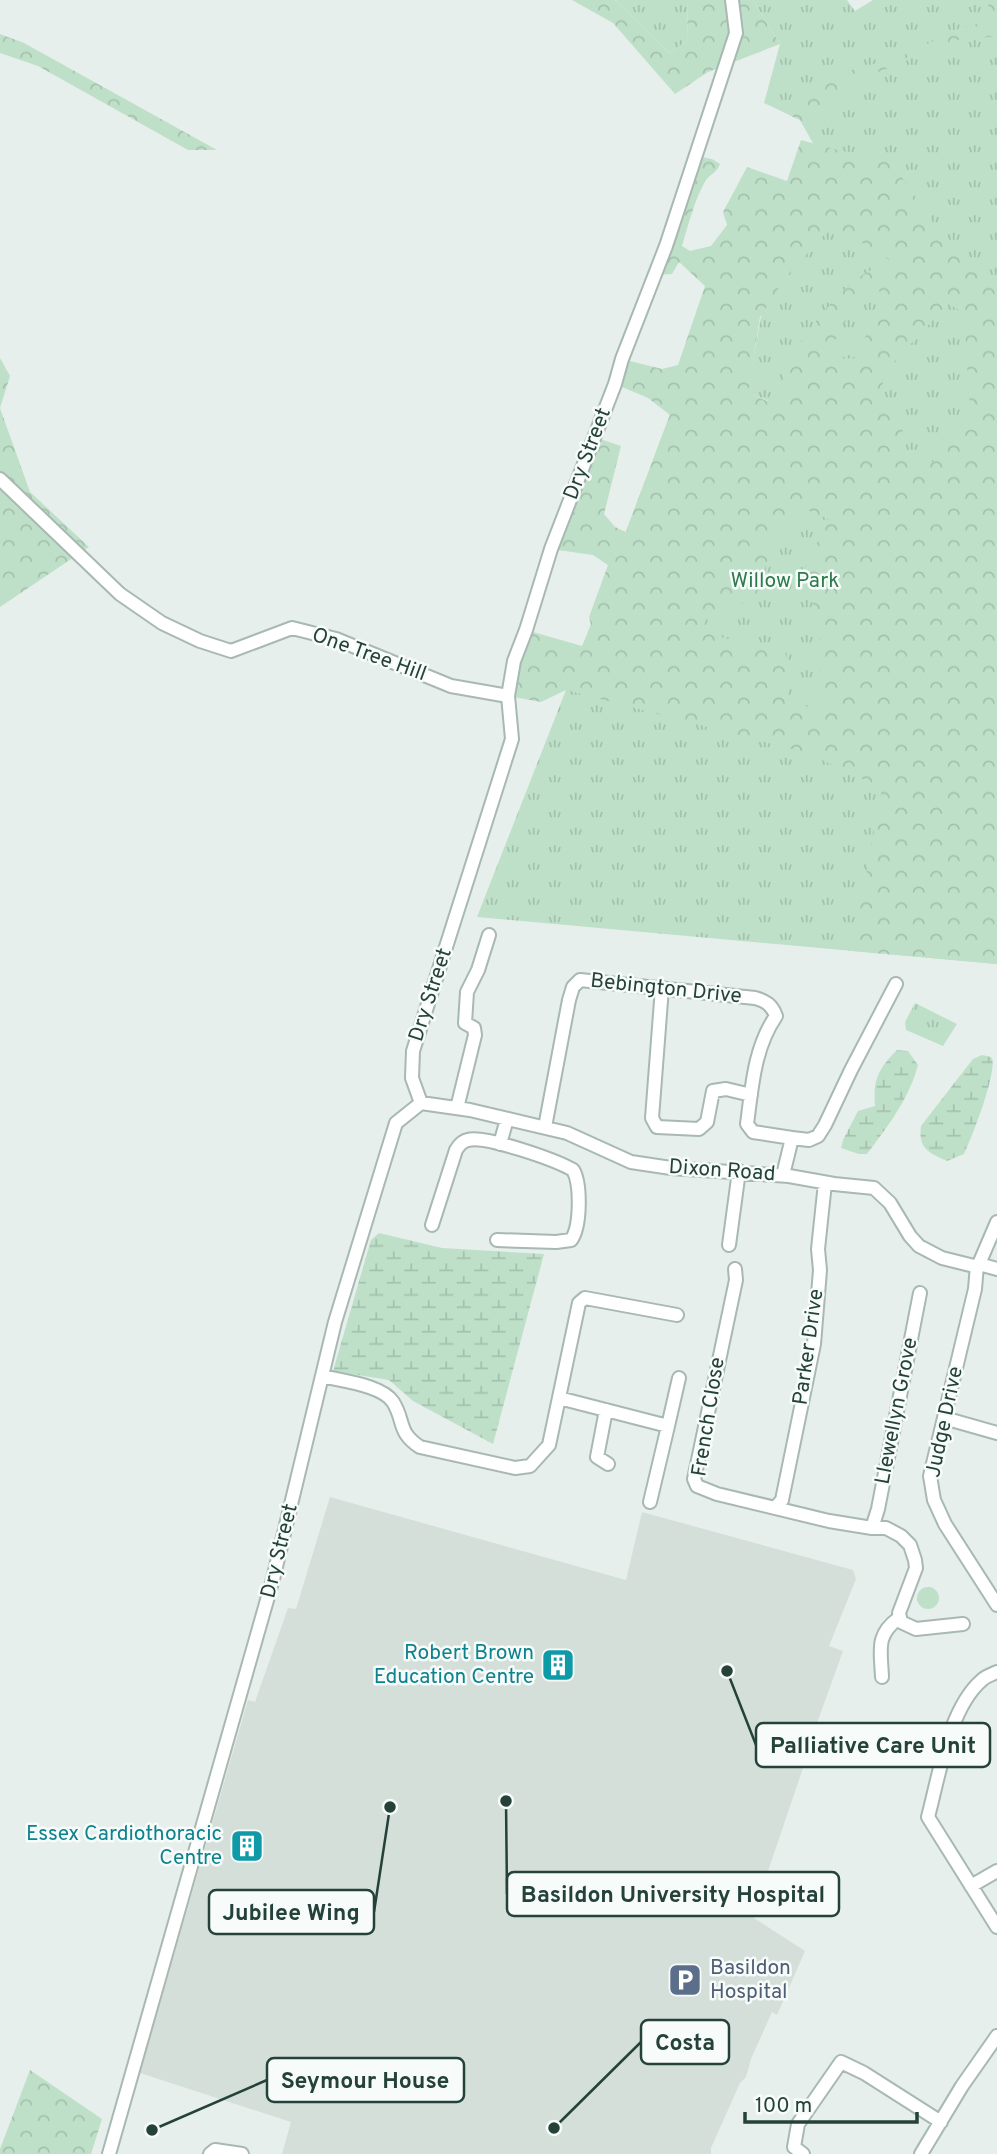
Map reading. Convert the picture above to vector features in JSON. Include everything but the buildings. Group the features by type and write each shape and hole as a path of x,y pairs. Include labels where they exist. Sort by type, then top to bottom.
{"street":[{"name":"Dry Street","path":"109,2154 274,1580 335,1322 396,1123 421,1104 412,1078 413,1051 512,739 508,696 514,661 551,549 666,246 701,144 736,33 732,0"},
{"name":"One Tree Hill","path":"0,479 120,594 162,622 200,641 231,651 292,628 336,639 451,686 508,696"},
{"path":"457,1108 475,1035 474,1028 465,1023 467,992 478,970 489,935"},
{"name":"Bebington Drive","path":"545,1128 569,1000 576,983 586,979 755,998 771,1005 776,1016 760,1044 747,1124 749,1129 758,1133 809,1140 818,1136 825,1125 897,984"},
{"path":"662,988 652,1118 657,1127 699,1129 707,1122 713,1091 726,1089 751,1095"},
{"name":"Dixon Road","path":"421,1104 457,1108 566,1133 631,1162 671,1168 783,1175 874,1188 890,1203 919,1246 942,1258 997,1269"},
{"path":"500,1144 507,1119"},
{"path":"783,1175 792,1138"},
{"path":"432,1225 459,1146 467,1140 500,1144 573,1170 579,1185 576,1230 571,1240 497,1240"},
{"path":"729,1245 739,1171"},
{"name":"Parker Drive","path":"776,1507 782,1500 814,1344 820,1270 818,1249 825,1183"},
{"name":"Judge Drive","path":"997,1222 978,1264 975,1289 930,1476 934,1500 945,1524 997,1605"},
{"name":"French Close","path":"735,1269 736,1280 694,1479 702,1489 829,1521 886,1528 901,1536 910,1545 916,1568 899,1618 880,1638 883,1677"},
{"name":"Llewellyn Grove","path":"872,1528 878,1509 919,1293"},
{"path":"323,1376 380,1390 393,1401 408,1439 420,1447 515,1468 530,1466 541,1457 549,1445 579,1303 585,1298 677,1315"},
{"path":"650,1502 679,1378"},
{"path":"559,1398 668,1426"},
{"path":"607,1410 597,1457 608,1464"},
{"path":"944,1418 997,1433"},
{"path":"899,1618 901,1622 916,1629 963,1625"},
{"path":"997,1672 982,1680 961,1706 949,1737 928,1817 997,1927"},
{"path":"971,1886 997,1871"},
{"path":"921,2154 997,2036"},
{"path":"803,2154 794,2147 798,2124 841,2062 941,2122"},
{"path":"210,2154 215,2150 242,2154"}],"shaded area":[{"path":"330,1497 626,1580 642,1512 853,1570 856,1579 829,1646 843,1651 754,1918 805,1951 777,2015 772,2012 746,2077 740,2083 711,2148 711,2154 282,2154 291,2122 140,2073 248,1700 255,1702 288,1608 296,1609"}],"green space":[{"path":"572,0 615,0 669,53 687,41 688,0 753,0 780,44 708,72 675,94 613,23"},
{"path":"615,0 688,0 687,41 669,53"},
{"path":"753,0 847,0 855,11 873,0 997,0 997,964 477,917 686,372 891,446 747,393 767,283 814,145 800,120 764,103 780,44"},
{"path":"990,0 997,0 997,37 963,38 873,74 853,93 803,125 800,120 789,115 816,89 856,68 896,59 962,27 983,23"},
{"path":"0,34 24,43 217,150 188,150 38,66 0,53"},
{"name":"Willow Park","path":"801,140 841,151 887,156 939,231 997,282 997,964 852,951 882,788 807,753 566,690 541,702 508,696 526,630 582,646 591,625 589,617 608,565 593,555 551,549 594,437 621,446 604,514 615,527 626,532 670,415 648,398 615,384 622,359 662,369 678,365 705,286 679,262 672,274 653,275 697,156 720,164 706,180 692,212 682,246 690,251 711,246 727,225 723,212 747,167 787,181","holes":["833,225 892,263 858,278 830,304 782,366 788,393 767,401 748,393 760,317 786,277","876,284 886,305 863,340 866,349 864,358 825,359 851,311","948,304 971,316 965,331 970,411 933,462 895,448 903,431 874,401 893,363","807,510 828,519 804,571 800,587 819,612 820,707 788,706 789,666 784,649 748,644 702,632 707,616 755,599 776,533"]},
{"path":"0,358 10,376 0,408"},
{"path":"0,408 30,492 89,547 0,607"},
{"path":"915,1003 957,1024 943,1046 906,1030 905,1022"},
{"path":"897,1050 908,1051 918,1065 903,1101 867,1154 841,1148 858,1111 875,1106 878,1075"},
{"path":"982,1055 992,1058 993,1066 983,1105 964,1154 947,1161 934,1155 923,1145 921,1126 973,1059"},
{"path":"379,1233 442,1248 544,1254 493,1444 413,1401 389,1380 333,1371 371,1240"},
{"path":"928,1587 936,1590 939,1598 936,1606 928,1609 920,1606 917,1598 920,1590"},
{"path":"30,2070 102,2119 91,2154 0,2154"}],"place":[{"name":"Robert Brown Education Centre","path":"558,1665"},
{"name":"Palliative Care Unit","path":"727,1671"},
{"name":"Basildon University Hospital","path":"506,1801"},
{"name":"Jubilee Wing","path":"390,1807"},
{"name":"Essex Cardiothoracic Centre","path":"247,1846"},
{"name":"Basildon Hospital","path":"685,1980"},
{"name":"Costa","path":"554,2128"},
{"name":"Seymour House","path":"152,2130"}]}
